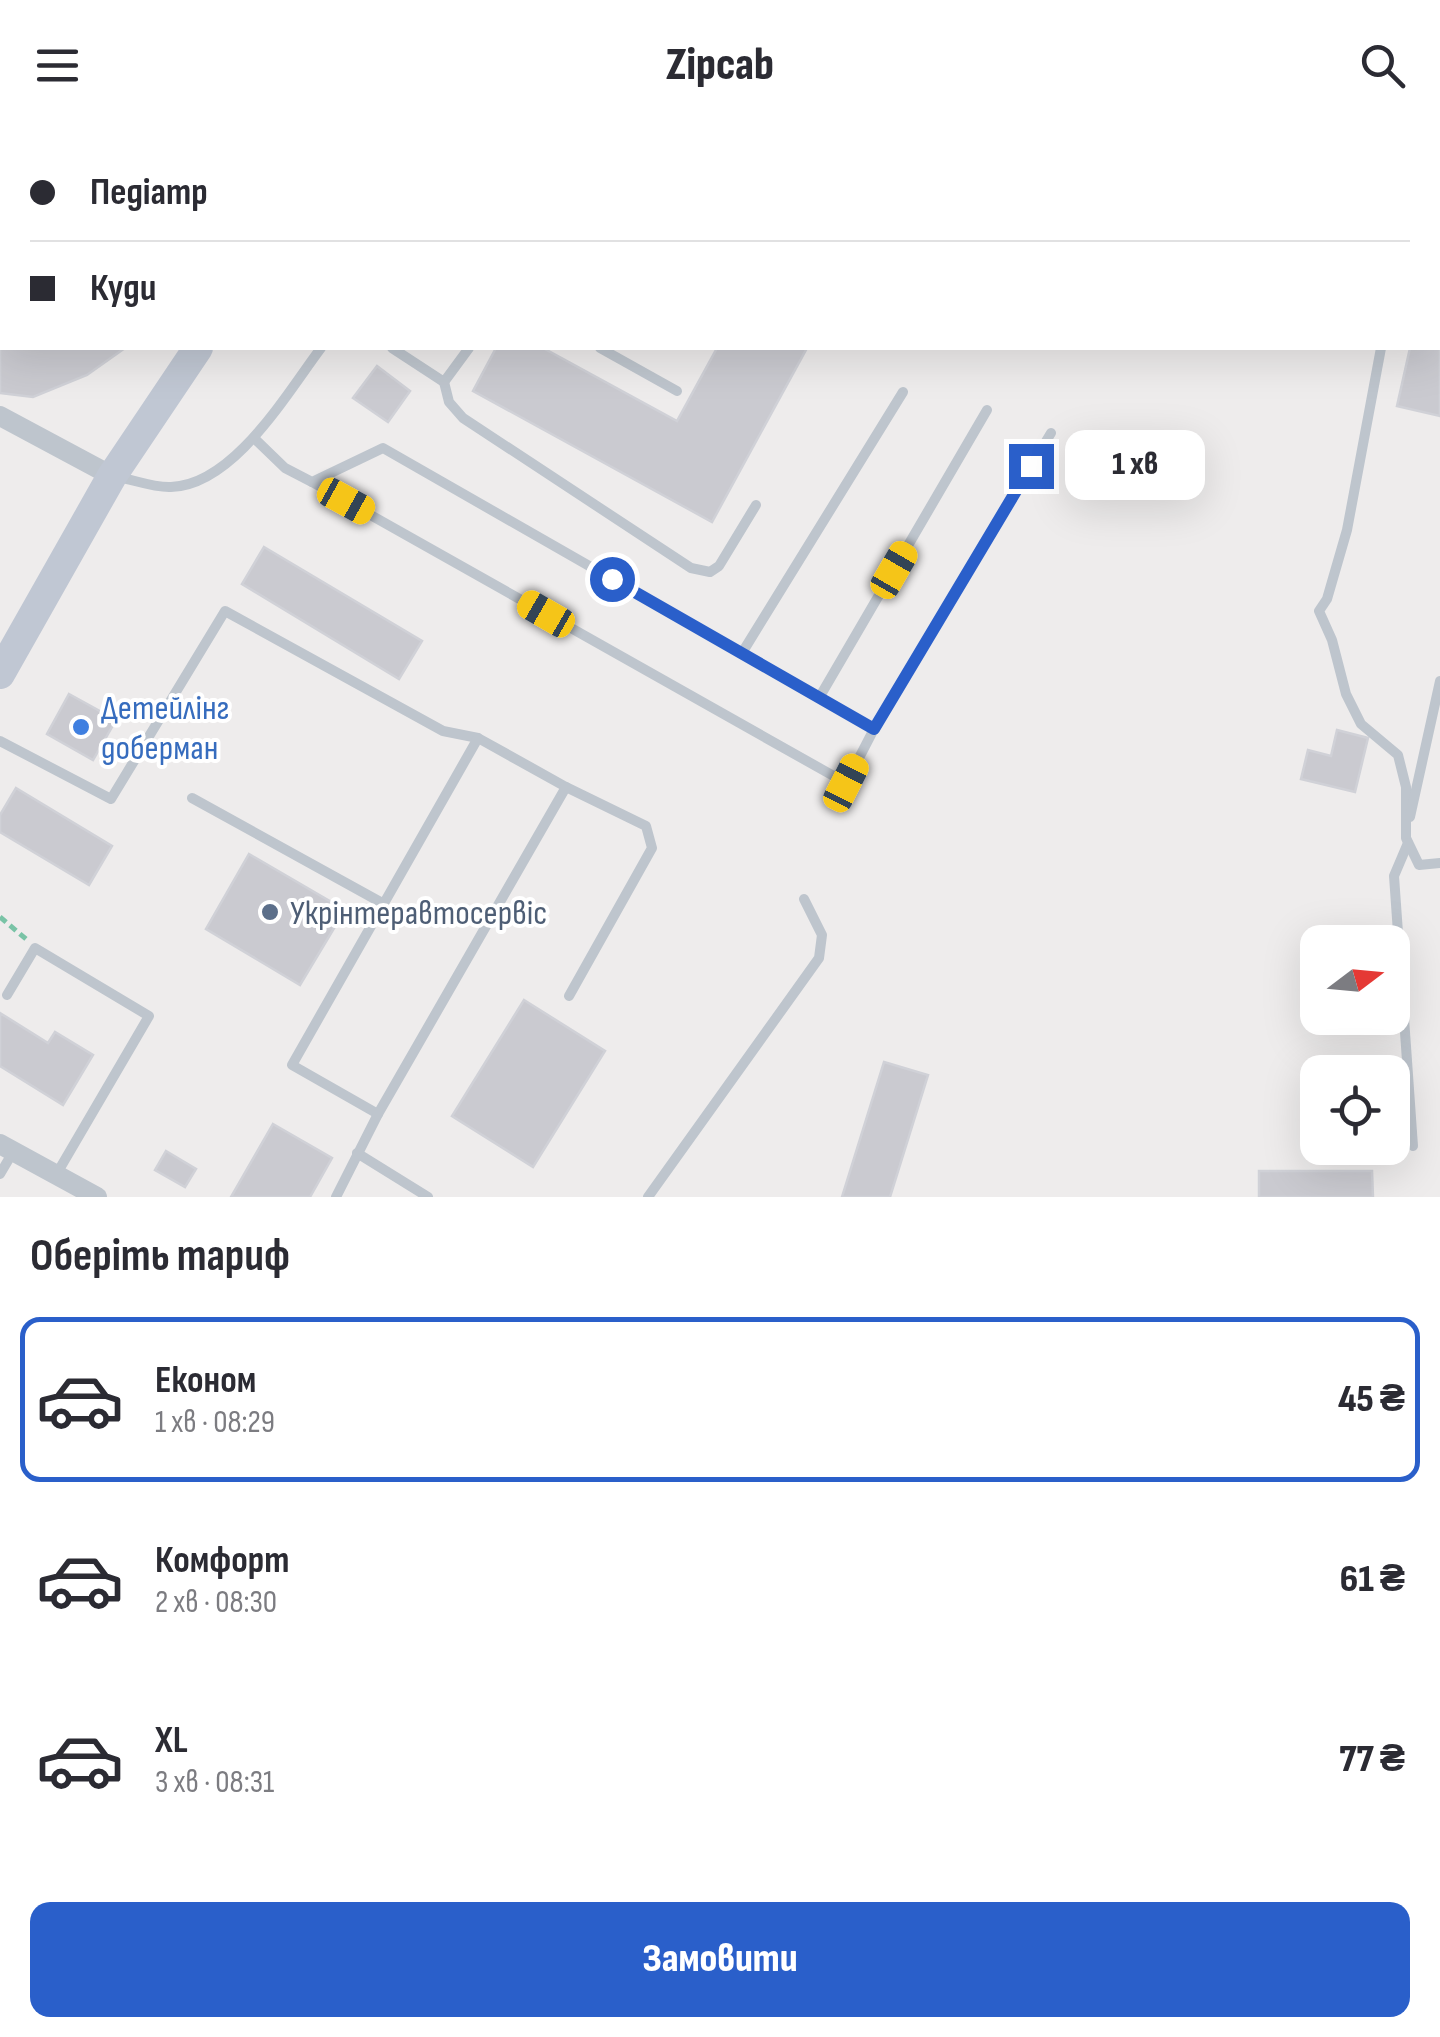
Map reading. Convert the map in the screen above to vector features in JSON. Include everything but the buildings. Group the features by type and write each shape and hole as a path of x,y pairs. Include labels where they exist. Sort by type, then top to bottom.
{"main road":[{"path":"0,674 112,476 197,350"}],"street":[{"path":"0,416 112,476"},
{"path":"7,1148 97,1197"}],"lane":[{"path":"112,476 171,488 206,479 254,438 320,350"},
{"path":"395,350 444,382 449,402 463,418 690,568 710,572 720,566 756,505"},
{"path":"444,382 468,350"},
{"path":"604,350 677,392"},
{"path":"1381,350 1347,530 1327,600 1319,611 1360,724 1398,755 1406,787 1407,840 1420,865 1440,863"},
{"path":"742,653 903,392"},
{"path":"819,698 986,410"},
{"path":"254,438 286,468 846,783 874,729 1051,433"},
{"path":"312,482 383,448 874,729"},
{"path":"0,741 111,799 226,611 442,731 478,738 646,826 652,848 569,996"},
{"path":"1413,1146 1394,876 1407,840 1440,682"},
{"path":"378,1114 292,1065 478,738"},
{"path":"336,1197 378,1114 566,787"},
{"path":"192,798 384,904"},
{"path":"648,1197 820,958 822,935 804,900"},
{"path":"8,994 35,948 149,1016 56,1174"},
{"path":"0,1174 7,1148"},
{"path":"357,1153 428,1197"}],"path":[{"path":"0,917 17,928 35,948"}],"place":[{"name":"Детейлінг доберман","path":"81,727"},
{"name":"Укрінтеравтосервіс","path":"270,912"}],"route":[{"path":"612,579 874,729 1031,466"}]}
